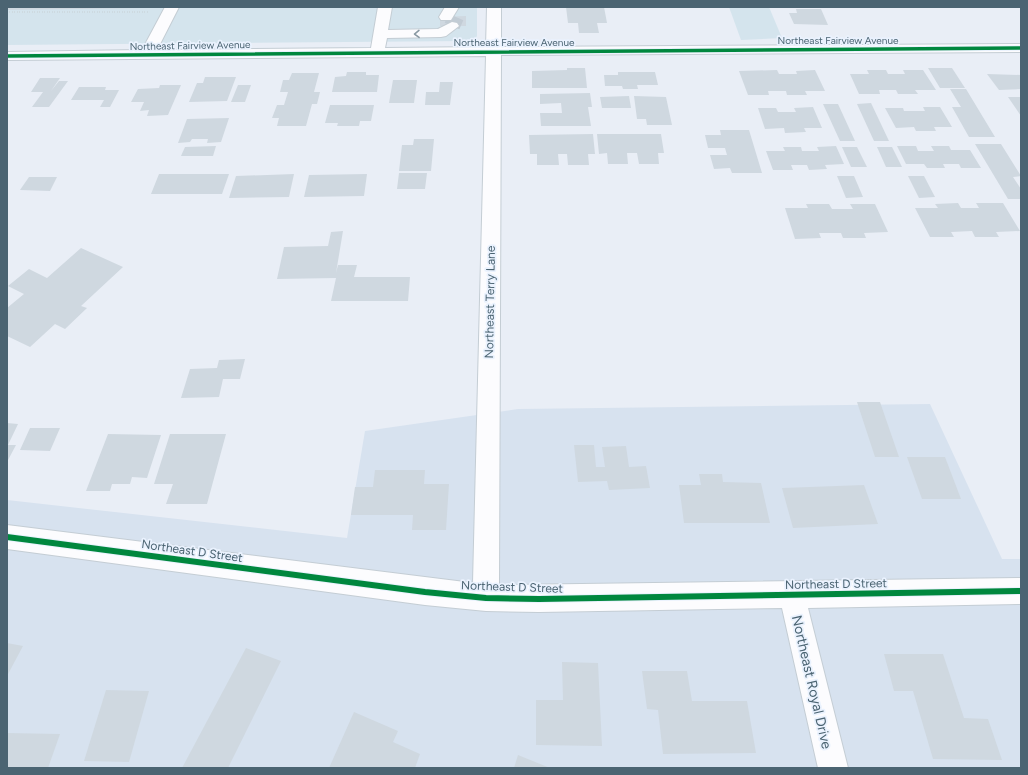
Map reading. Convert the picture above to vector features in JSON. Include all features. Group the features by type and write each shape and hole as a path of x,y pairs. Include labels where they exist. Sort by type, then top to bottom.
{"street":[{"path":"377,52 385,7"},
{"name":"Northeast Terry Lane","path":"486,598 494,7"},
{"path":"147,55 170,9"},
{"path":"380,34 450,19"},
{"name":"Northeast Fairview Avenue","path":"7,56 1021,48"},
{"name":"Northeast D Street","path":"7,537 417,591 486,598 539,599 1021,591"},
{"name":"Northeast Royal Drive","path":"792,595 833,768"}],"path":[{"path":"7,12 170,9"}],"shaded area":[{"path":"7,7 477,7 477,36 475,39 468,41 7,45"},
{"path":"729,7 769,7 782,38 741,40"},
{"path":"930,404 1002,559 1021,559 1021,768 7,768 7,500 347,538 365,431 518,409"}],"building":[{"path":"7,7 148,7 148,8 7,10"},
{"path":"566,7 604,7 607,23 597,23 599,33 579,33 578,23 568,23"},
{"path":"796,9 821,9 828,25 794,24 789,13 797,13"},
{"path":"466,16 466,26 440,26 440,17"},
{"path":"567,68 585,68 587,88 532,88 532,71 567,70"},
{"path":"928,68 952,68 965,88 940,88"},
{"path":"777,70 779,74 797,74 796,71 815,70 825,91 805,91 807,95 787,95 786,91 768,91 769,95 748,95 739,71"},
{"path":"867,70 886,70 888,74 905,74 903,70 923,70 936,90 915,90 918,94 898,94 896,90 879,90 880,94 859,94 850,74 869,74"},
{"path":"347,72 366,72 366,75 379,75 377,92 332,92 335,77 346,76"},
{"path":"618,72 655,72 658,85 637,85 638,89 623,89 622,86 605,86 604,75 618,75"},
{"path":"292,73 319,73 314,92 320,92 317,104 312,104 306,126 277,126 279,118 272,118 277,105 284,105 288,92 280,92 283,80 289,80"},
{"path":"987,74 1021,75 1021,89 999,90"},
{"path":"205,77 236,77 227,101 189,102 197,83 203,83"},
{"path":"40,78 60,78 51,91 59,81 68,81 49,107 32,107 43,92 31,92"},
{"path":"393,80 417,80 414,103 389,103"},
{"path":"440,82 453,82 450,105 425,105 426,92 439,92"},
{"path":"160,85 181,85 168,115 147,116 149,110 140,111 144,102 131,102 138,89 159,88"},
{"path":"238,85 251,85 245,102 231,102"},
{"path":"79,87 106,87 105,90 119,90 110,107 100,107 104,100 71,100"},
{"path":"950,89 966,89 995,137 969,137 952,107 961,107"},
{"path":"590,93 592,107 588,107 591,126 541,126 540,113 562,113 561,103 540,104 540,94"},
{"path":"629,96 631,108 602,108 600,97"},
{"path":"634,96 666,97 672,125 647,125 646,119 637,119"},
{"path":"1008,97 1021,97 1021,116"},
{"path":"871,103 889,141 874,141 857,104"},
{"path":"823,104 838,104 855,141 840,141"},
{"path":"330,105 374,105 371,121 360,121 359,126 337,126 338,123 325,123"},
{"path":"813,107 822,128 804,128 806,132 785,133 784,128 765,129 758,108 776,108 778,112 796,112 794,108"},
{"path":"923,107 940,107 952,127 934,127 936,131 916,131 914,127 896,128 885,108 903,108 904,111 925,111"},
{"path":"229,118 221,142 207,143 208,139 192,139 190,142 178,143 187,119"},
{"path":"720,130 749,130 762,173 732,173 730,168 714,169 710,155 727,155 725,148 708,148 705,135 721,135"},
{"path":"593,134 595,154 588,154 589,165 568,165 567,154 558,154 559,165 537,165 537,154 530,154 529,135"},
{"path":"597,134 661,134 664,153 658,153 659,164 639,164 637,153 627,153 628,164 608,164 607,153 599,154"},
{"path":"414,139 434,139 431,171 399,171 402,145 413,145"},
{"path":"975,144 1001,144 1021,176 1013,177 1021,189 1021,199 1008,199"},
{"path":"216,146 213,156 181,156 185,147"},
{"path":"836,146 844,164 825,165 827,169 809,170 807,165 791,165 793,170 773,170 766,151 785,151 783,147 801,147 802,151 819,151 817,147"},
{"path":"897,146 916,146 918,151 934,151 931,146 949,146 951,150 970,150 981,168 961,168 959,164 943,164 945,168 927,168 924,164 906,164"},
{"path":"842,147 857,147 867,167 851,167"},
{"path":"877,147 892,147 902,167 886,167"},
{"path":"399,173 427,173 425,189 397,189"},
{"path":"159,174 229,174 222,194 151,194"},
{"path":"294,174 289,197 229,198 236,176"},
{"path":"367,174 364,196 304,197 309,175"},
{"path":"837,176 854,176 863,197 846,198"},
{"path":"908,176 924,176 935,197 919,198"},
{"path":"29,177 57,177 50,191 20,190"},
{"path":"958,203 961,208 979,208 976,203 1003,203 1020,231 996,232 999,237 975,237 972,231 951,232 954,237 930,237 915,208 938,208 935,204"},
{"path":"806,204 829,204 832,209 853,209 850,204 875,204 888,232 864,233 866,238 843,238 841,233 819,233 821,238 795,239 785,208 808,208"},
{"path":"343,231 336,273 338,265 357,265 354,277 410,277 408,301 331,301 336,278 277,279 284,247 328,246 331,232"},
{"path":"81,248 123,267 81,306 87,308 65,329 55,324 30,347 7,336 7,308 24,294 8,286 29,269 47,278"},
{"path":"245,359 240,379 223,379 219,397 181,398 190,369 217,368 219,360"},
{"path":"857,402 880,402 899,457 875,457"},
{"path":"7,423 18,424 8,445 16,445 7,462"},
{"path":"30,428 60,428 50,451 20,450"},
{"path":"108,434 161,435 147,478 132,477 130,484 112,484 110,491 86,491"},
{"path":"170,434 226,434 207,504 166,504 173,484 154,484"},
{"path":"574,445 594,445 596,467 605,467 602,447 626,446 629,467 646,466 650,488 609,490 607,481 578,482"},
{"path":"907,457 945,457 961,499 922,499"},
{"path":"375,470 425,470 424,484 449,484 446,530 412,530 413,515 351,515 355,487 373,487"},
{"path":"699,474 722,474 723,482 761,483 770,523 684,523 679,485 701,485"},
{"path":"864,485 878,524 793,528 782,488"},
{"path":"7,643 23,646 7,676"},
{"path":"246,648 281,661 228,768 182,768"},
{"path":"884,654 943,654 964,718 988,719 1002,760 933,759 913,691 894,691"},
{"path":"562,662 598,663 602,746 536,745 536,700 563,700"},
{"path":"642,671 687,671 692,701 747,701 756,753 663,754 658,710 647,709"},
{"path":"106,690 149,691 129,762 84,761"},
{"path":"354,712 398,731 393,742 420,754 415,768 329,768"},
{"path":"7,733 60,734 48,768 7,768"},
{"path":"518,755 550,768 514,768"}],"tunnel":[{"path":"452,26 456,17"}],"cycle path":[{"path":"7,56 1021,48"},
{"path":"7,537 425,592 486,598 539,599 1021,591"}]}
